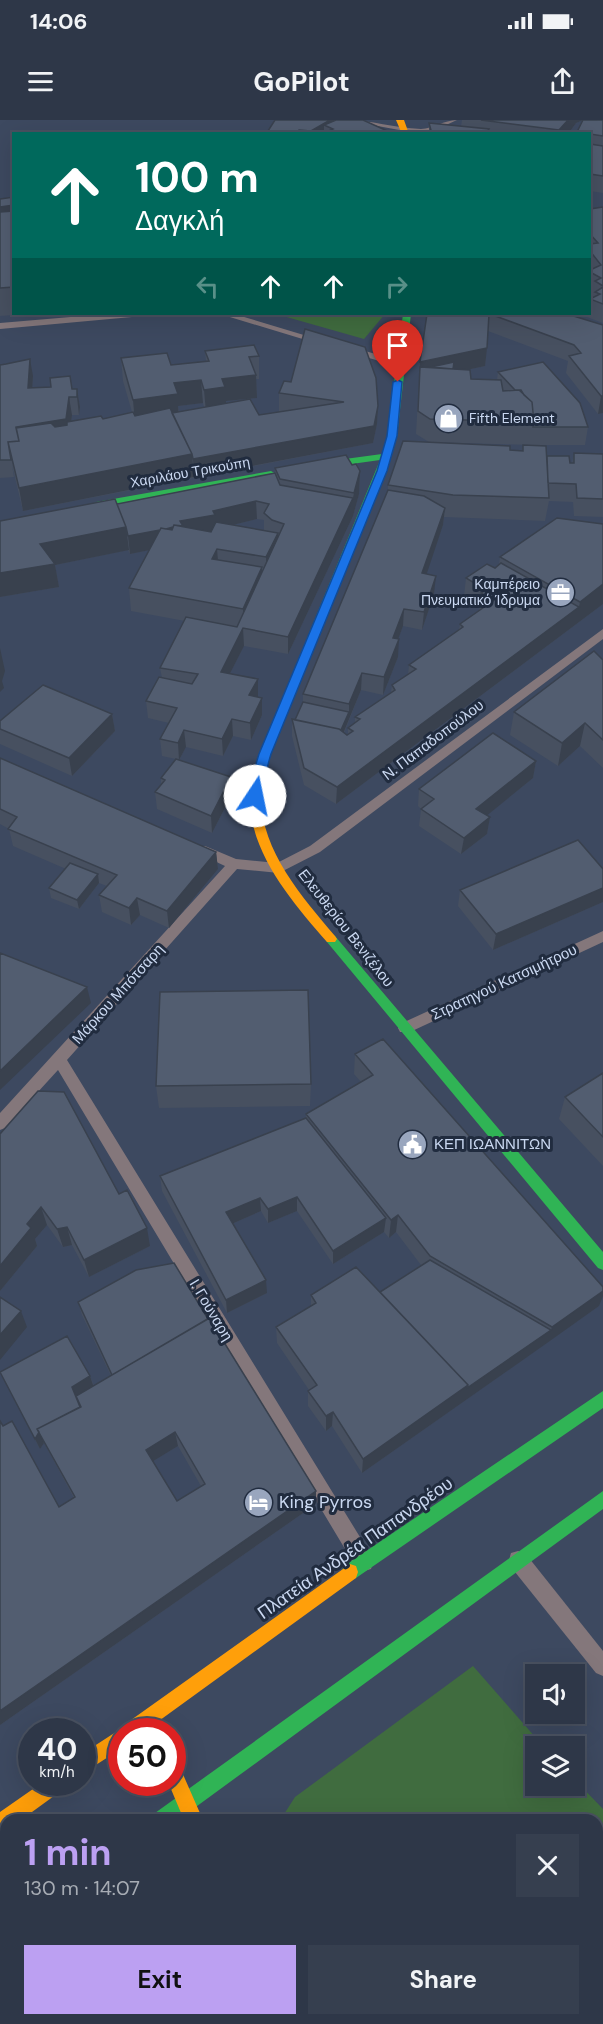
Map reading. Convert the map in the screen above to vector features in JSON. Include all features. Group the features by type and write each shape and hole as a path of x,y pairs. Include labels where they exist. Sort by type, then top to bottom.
{"main road":[{"name":"Ελευθερίου Βενιζέλου","path":"407,315 392,436 392,457 256,780 255,796 260,829 279,868 315,920 603,1263"},
{"path":"315,467 392,457"},
{"name":"Χαριλάου Τρικούπη","path":"82,507 280,473"},
{"name":"Πλατεία Ανδρέα Παπανδρέου","path":"150,1717 364,1562 603,1399"},
{"path":"171,1814 603,1498"},
{"path":"13,1814 39,1796"},
{"path":"184,1796 192,1814"}],"street":[{"path":"352,120 368,120"},
{"path":"352,120 430,132"},
{"path":"425,131 453,120"},
{"path":"0,327 122,315"},
{"path":"228,315 400,364"},
{"name":"Ν. Παπαδοπούλου","path":"279,868 315,849 603,633"},
{"path":"191,845 234,864 279,868"},
{"name":"Μάρκου Μπότσαρη","path":"0,1123 234,864"},
{"name":"Στρατηγού Κατσιμήτρου","path":"405,1028 603,936"},
{"name":"Ι. Γούναρη","path":"59,1059 364,1562"},
{"path":"518,1560 603,1666"}],"green space":[{"path":"280,315 384,315 364,339"},
{"path":"473,1666 534,1736 525,1736 525,1796 585,1796 585,1790 603,1809 603,1814 284,1814 295,1797"}],"building":[{"path":"275,120 330,120 311,131 267,132"},
{"path":"336,120 363,120 390,132 326,132 333,129 324,125"},
{"path":"481,120 568,120 559,130"},
{"path":"583,120 603,120 603,136 591,134 591,132 577,132"},
{"path":"429,123 489,129 487,132 431,132"},
{"path":"591,144 603,146 603,176 591,174"},
{"path":"12,197 12,205 0,207 0,199"},
{"path":"603,207 603,286 595,281 601,278 591,273 591,270 601,265 591,252 591,244 598,243 591,235 591,209"},
{"path":"12,211 12,287 0,288 0,212"},
{"path":"603,287 603,304 591,299 600,294 595,292"},
{"path":"427,315 489,315 487,348 420,362"},
{"path":"493,315 570,315 603,325 603,396 569,356 581,353 574,345"},
{"path":"305,329 365,347 376,378 378,406 374,426 193,459 172,413 250,399 259,415 344,402 279,393 284,381 291,382"},
{"path":"254,345 259,356 249,357 256,375 222,379 225,387 204,390 201,380 174,383 178,394 133,400 121,358 167,353 171,365 209,361 205,351"},
{"path":"30,359 28,388 51,387 50,378 70,376 72,389 77,389 77,397 69,397 66,419 16,427 19,441 8,442 11,460 0,460 0,365"},
{"path":"454,362 453,369 431,367"},
{"path":"543,362 580,403 588,427 533,427 532,402 521,390 515,390 498,372"},
{"path":"420,367 470,370 471,379 501,380 503,391 519,390 532,402 534,422 430,419 418,411"},
{"path":"170,408 192,454 19,488 8,442 19,441 16,428 51,423 55,427 67,425 67,422 101,416 103,419 133,412 135,416"},
{"path":"403,441 510,446 510,450 523,451 523,445 546,446 549,498 453,495 388,485"},
{"path":"574,453 603,454 603,499 577,498 576,484 548,483 547,456 569,456 570,463 574,463"},
{"path":"346,455 352,465 356,464 360,471 354,493 280,479 275,468"},
{"path":"275,473 280,485 353,498 288,637 243,628 221,672 258,679 249,695 262,698 250,723 232,719 222,739 184,730 178,743 160,739 177,708 146,701 159,677 192,684 198,674 160,668 186,617 237,627 284,524 272,520 264,513 269,504 256,501 213,511 215,515 180,521 183,526 174,525 166,529 161,528 128,536 117,504"},
{"path":"388,490 424,496 445,508 422,573 436,576 424,612 404,609 393,638 399,639 384,677 362,673 349,704 303,694"},
{"path":"115,499 126,527 40,544 55,564 0,573 0,521"},
{"path":"557,518 603,524 603,584 580,602 500,557"},
{"path":"216,522 278,533 266,557 217,549 212,559 262,567 243,609 129,588 161,528 172,530 174,525 211,532"},
{"path":"501,563 579,607 337,787 304,768 292,719 339,729 347,735 353,731 348,728 360,719 355,717 395,690 392,685 416,669 409,665 463,627 460,624 494,600 481,593 486,590 466,578 487,564 495,568"},
{"path":"594,651 603,660 603,740 585,723 562,743 514,712"},
{"path":"43,685 112,714 69,758 0,729 0,721"},
{"path":"303,702 349,712 341,730 295,720"},
{"path":"493,733 536,761 476,809 490,817 464,838 421,809 434,799 419,789"},
{"path":"0,758 216,852 167,911 137,898 129,908 99,895 117,875 8,829 17,817 0,809"},
{"path":"176,759 231,777 211,816 155,792 165,780 161,778"},
{"path":"578,840 603,869 603,888 496,934 460,890"},
{"path":"70,863 98,874 77,900 49,888"},
{"path":"0,953 87,987 0,1071"},
{"path":"308,990 311,1084 156,1086 160,992"},
{"path":"383,1039 603,1287 603,1291 552,1327 430,1256 398,1215 391,1220 306,1114 373,1075 355,1054"},
{"path":"603,1073 603,1137 565,1097"},
{"path":"38,1091 64,1092 119,1194 127,1190 147,1228 84,1260 67,1227 57,1229 41,1207 27,1224 31,1228 0,1266 0,1134"},
{"path":"306,1118 386,1218 333,1251 297,1197 268,1209 260,1198 226,1212 266,1280 226,1300 160,1176"},
{"path":"430,1260 551,1330 467,1388 468,1385 380,1292"},
{"path":"174,1263 208,1319 112,1375 78,1302 136,1270"},
{"path":"356,1267 468,1385 363,1459 333,1412 326,1416 308,1391 317,1385 276,1327 316,1303 311,1295"},
{"path":"0,1297 21,1311 0,1335"},
{"path":"209,1318 316,1491 0,1711 0,1421 3,1426 12,1421 59,1507 75,1497 37,1429 81,1407 76,1396","holes":["175,1432 205,1484 177,1501 146,1450"]},
{"path":"67,1336 90,1376 72,1387 80,1407 37,1429 39,1432 35,1439 0,1372"}],"traffic: fast":[{"path":"293,685 386,456 392,436 407,315"},
{"path":"330,464 386,456"},
{"path":"96,505 271,474"},
{"path":"331,939 603,1263"},
{"path":"350,1572 603,1399"},
{"path":"170,1814 603,1499"}],"traffic: slow":[{"path":"400,120 405,132"},
{"path":"293,685 258,774 255,797 257,820 264,842 287,884 331,939"},
{"path":"148,1718 350,1572"},
{"path":"96,1755 108,1747"},
{"path":"13,1814 39,1796"},
{"path":"184,1796 191,1814"}],"place":[{"name":"Fifth Element","path":"448,418"},
{"name":"Καμπέρειο Πνευματικό Ίδρυμα","path":"561,592"},
{"name":"ΚΕΠ ΙΩΑΝΝΙΤΩΝ","path":"413,1144"},
{"name":"King Pyrros","path":"258,1502"}],"route":[{"path":"255,796 256,780 265,754 382,471 392,436 398,382"}]}
